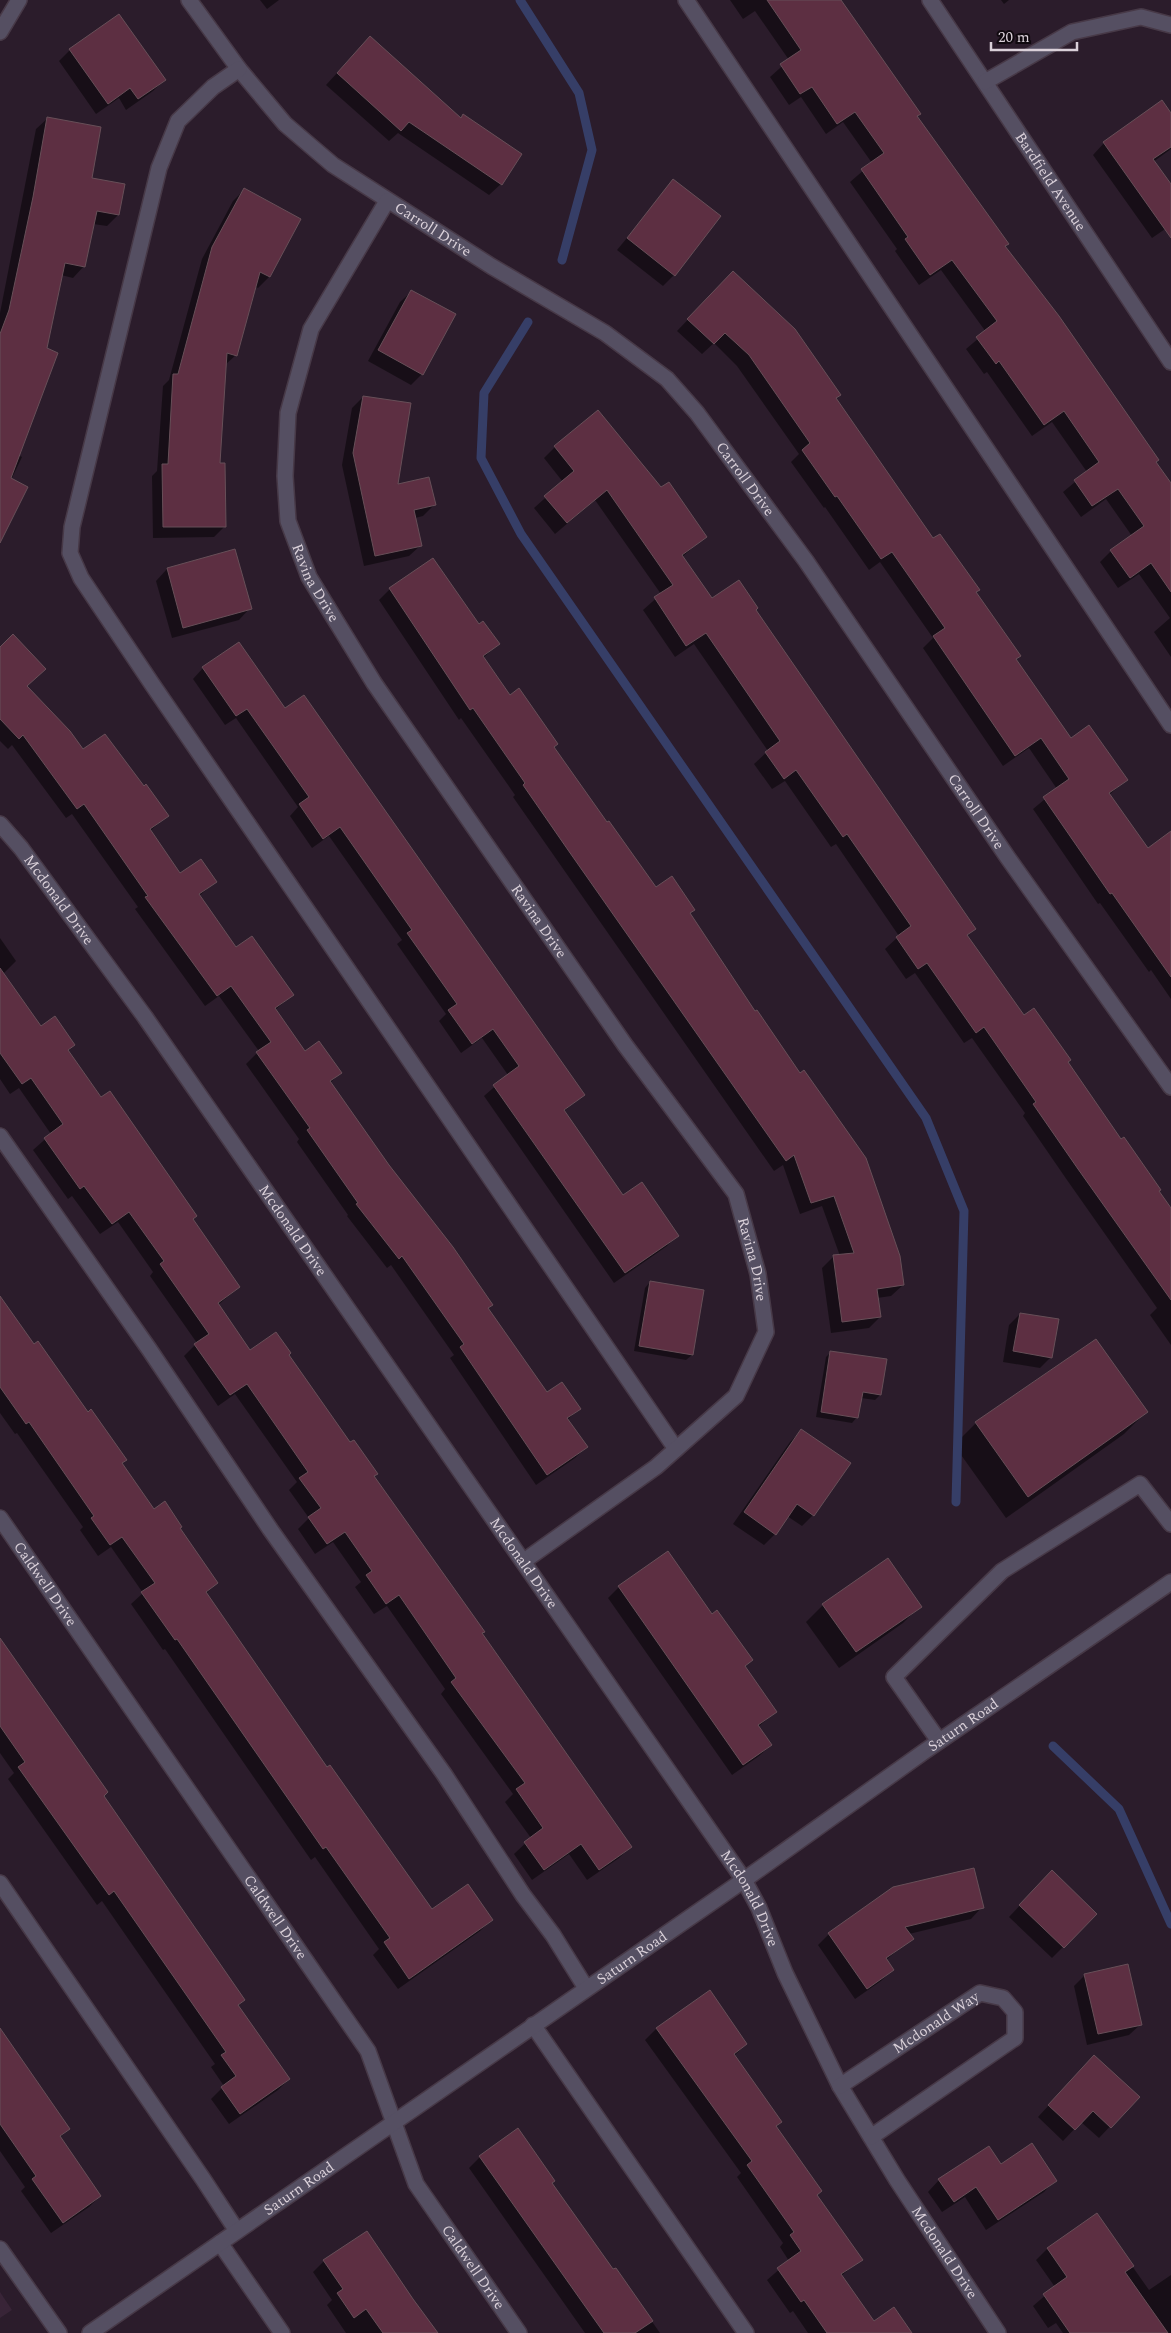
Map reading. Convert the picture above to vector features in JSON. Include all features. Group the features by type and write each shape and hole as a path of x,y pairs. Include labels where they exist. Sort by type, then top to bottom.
{"street":[{"path":"0,32 19,0"},
{"name":"Carroll Drive","path":"190,0 239,69 285,124 333,164 387,201 605,333 667,379 698,413 806,561 1008,858 1171,1087"},
{"path":"686,0 1171,725"},
{"name":"Bardfield Avenue","path":"930,0 1171,362"},
{"path":"985,82 1072,32 1141,16 1171,25"},
{"path":"239,69 213,87 178,121 159,168 72,528 70,553 80,578 676,1449"},
{"name":"Ravina Drive","path":"387,201 311,329 288,413 285,476 288,521 309,577 374,683 625,1045 736,1194 758,1274 766,1332 736,1396 656,1467 524,1561"},
{"name":"Mcdonald Drive","path":"0,824 21,848 145,1017 744,1880 759,1908 786,1973 840,2086 998,2333"},
{"path":"0,1136 58,1216 270,1528 444,1774 523,1895 553,1935 586,1988"},
{"path":"939,1741 894,1677 1002,1571 1140,1484 1171,1524"},
{"name":"Caldwell Drive","path":"0,1518 368,2051 416,2184 520,2333"},
{"name":"Saturn Road","path":"90,2333 744,1880 939,1741 1171,1582"},
{"path":"0,1883 203,2179 236,2231"},
{"name":"Mcdonald Way","path":"840,2086 980,1992 1003,1998 1015,2012 1015,2038 871,2137"},
{"path":"533,2025 746,2333"},
{"path":"220,2243 282,2333"},
{"path":"0,2249 59,2333"}],"shaded area":[{"path":"0,2292 12,2310 0,2318"}],"building":[{"path":"767,0 841,0 921,114 917,116 1009,244 1005,246 1059,316 1159,460 1156,462 1171,483 1171,592 1151,563 1130,578 1110,550 1144,526 1118,489 1092,506 1074,480 1099,462 1064,411 1044,425 999,361 996,364 976,337 997,321 952,260 930,275 905,239 908,237 861,169 884,153 855,112 837,124 812,87 800,94 780,64 801,50"},
{"path":"119,14 166,80 138,99 130,88 108,104 69,49"},
{"path":"370,36 461,118 463,114 522,154 502,185 409,122 401,131 337,73"},
{"path":"1162,100 1171,113 1171,147 1153,159 1171,184 1171,238 1103,142"},
{"path":"47,117 101,127 92,178 125,184 119,215 97,211 85,267 65,263 47,348 58,353 11,478 28,487 0,543 0,334 9,310 33,197"},
{"path":"673,179 721,216 675,276 627,238"},
{"path":"244,188 301,219 270,277 260,272 237,356 227,353 220,463 225,463 226,527 163,527 162,464 168,464 173,374 178,374 212,247"},
{"path":"733,271 795,329 841,395 836,398 933,538 940,534 980,590 976,592 1021,656 1016,659 1071,738 1089,725 1128,780 1109,793 1148,848 1171,831 1171,977 1112,893 1110,894 1043,797 1069,779 1041,738 1015,756 933,636 945,628 892,552 881,559 837,496 835,497 802,450 810,443 749,355 725,333 714,344 687,319"},
{"path":"411,290 456,314 423,375 378,350"},
{"path":"363,396 411,403 398,484 429,477 436,505 414,510 422,546 375,556 353,453"},
{"path":"598,410 661,487 669,482 707,537 682,555 712,598 739,580 758,608 756,610 976,929 967,935 1024,1015 1034,1008 1071,1060 1068,1062 1121,1139 1124,1137 1161,1190 1159,1191 1171,1208 1171,1300 1033,1104 1036,1102 984,1027 976,1033 927,963 918,969 896,937 911,926 847,834 843,837 796,770 784,779 765,752 780,741 706,633 686,646 654,597 673,585 607,490 567,523 544,496 574,471 554,446"},
{"path":"235,549 252,609 183,628 167,568"},
{"path":"433,558 479,624 483,621 500,644 483,656 510,695 519,688 558,744 554,747 656,887 672,876 695,910 690,913 755,1011 757,1010 800,1073 804,1070 866,1158 900,1256 904,1285 877,1289 881,1317 842,1322 833,1255 854,1253 834,1196 811,1203 794,1155 786,1161 523,785 525,783 473,708 470,710 389,588"},
{"path":"13,634 46,669 27,686 70,731 83,749 105,734 144,786 146,784 169,816 150,829 180,873 201,859 217,882 199,894 236,947 252,936 294,995 275,1008 305,1051 319,1041 342,1073 330,1081 389,1165 453,1247 493,1305 488,1308 547,1392 562,1382 581,1409 567,1418 588,1447 547,1475 460,1347 464,1344 402,1256 399,1259 356,1204 358,1203 307,1130 310,1128 256,1052 271,1042 231,986 217,996 145,897 148,896 84,804 77,809 23,735 19,739 0,719 0,647"},
{"path":"239,642 285,708 304,695 585,1095 564,1110 623,1195 642,1182 679,1236 625,1273 493,1085 519,1066 493,1029 472,1044 448,1010 457,1004 407,933 412,930 340,827 323,839 299,804 309,797 247,709 236,716 202,667"},
{"path":"0,968 41,1026 55,1016 75,1045 68,1050 101,1097 110,1091 197,1216 193,1219 240,1287 218,1303 250,1350 276,1332 291,1353 289,1355 350,1442 354,1440 378,1474 374,1476 485,1632 482,1633 632,1847 599,1870 581,1844 544,1870 524,1842 543,1828 516,1789 525,1783 451,1682 456,1678 399,1595 386,1604 366,1575 372,1571 345,1532 327,1544 308,1517 321,1508 299,1478 308,1472 247,1384 230,1395 194,1344 209,1334 160,1264 164,1261 129,1212 112,1224 84,1186 80,1189 44,1138 63,1124 31,1078 22,1084 0,1053"},
{"path":"650,1281 704,1290 693,1355 639,1346"},
{"path":"0,1296 34,1344 38,1341 88,1412 91,1409 127,1460 122,1463 154,1509 165,1501 182,1527 180,1528 218,1583 206,1592 327,1767 330,1765 432,1909 468,1884 493,1920 409,1979 384,1942 390,1938 326,1847 323,1849 177,1639 175,1640 141,1592 155,1583 122,1537 110,1545 91,1518 94,1516 29,1422 26,1424 0,1387"},
{"path":"1020,1313 1059,1319 1052,1358 1013,1351"},
{"path":"1096,1339 1148,1412 1028,1497 975,1422"},
{"path":"830,1351 887,1359 881,1395 863,1392 858,1418 821,1412"},
{"path":"801,1429 851,1463 814,1516 797,1504 776,1535 744,1512"},
{"path":"668,1551 712,1614 717,1610 753,1660 745,1666 777,1712 758,1725 772,1745 743,1765 618,1586"},
{"path":"888,1558 922,1607 856,1652 822,1604"},
{"path":"0,1638 108,1792 104,1796 245,2000 238,2005 290,2079 240,2114 221,2087 236,2076 221,2055 226,2052 114,1891 109,1895 18,1767 25,1762 0,1726"},
{"path":"974,1868 984,1908 905,1927 914,1939 886,1958 894,1970 867,1989 828,1933 893,1887"},
{"path":"1052,1870 1097,1914 1064,1948 1019,1905"},
{"path":"1128,1964 1142,2025 1098,2034 1084,1974"},
{"path":"710,1990 747,2044 734,2054 782,2122 776,2126 822,2191 817,2195 863,2260 841,2274 874,2321 894,2307 912,2333 827,2333 804,2300 801,2302 777,2268 801,2251 790,2235 794,2232 747,2165 752,2161 656,2028"},
{"path":"0,2028 70,2129 60,2136 101,2196 63,2223 32,2179 36,2176 0,2124"},
{"path":"1094,2055 1140,2097 1111,2128 1093,2111 1075,2130 1048,2105"},
{"path":"518,2128 555,2181 552,2183 613,2269 616,2268 653,2321 635,2333 604,2333 479,2156"},
{"path":"1032,2143 1057,2181 998,2220 976,2187 954,2202 938,2179 989,2146 1001,2164"},
{"path":"1097,2213 1134,2266 1125,2272 1168,2333 1070,2333 1043,2294 1067,2277 1047,2248"},
{"path":"367,2231 438,2333 383,2333 366,2309 354,2318 337,2293 343,2289 323,2260"}],"waterway":[{"path":"520,0 579,93 592,150 562,260"},
{"path":"528,322 484,393 481,458 521,534 926,1118 964,1211 956,1502"},
{"path":"1053,1746 1119,1809 1171,1924"}]}
